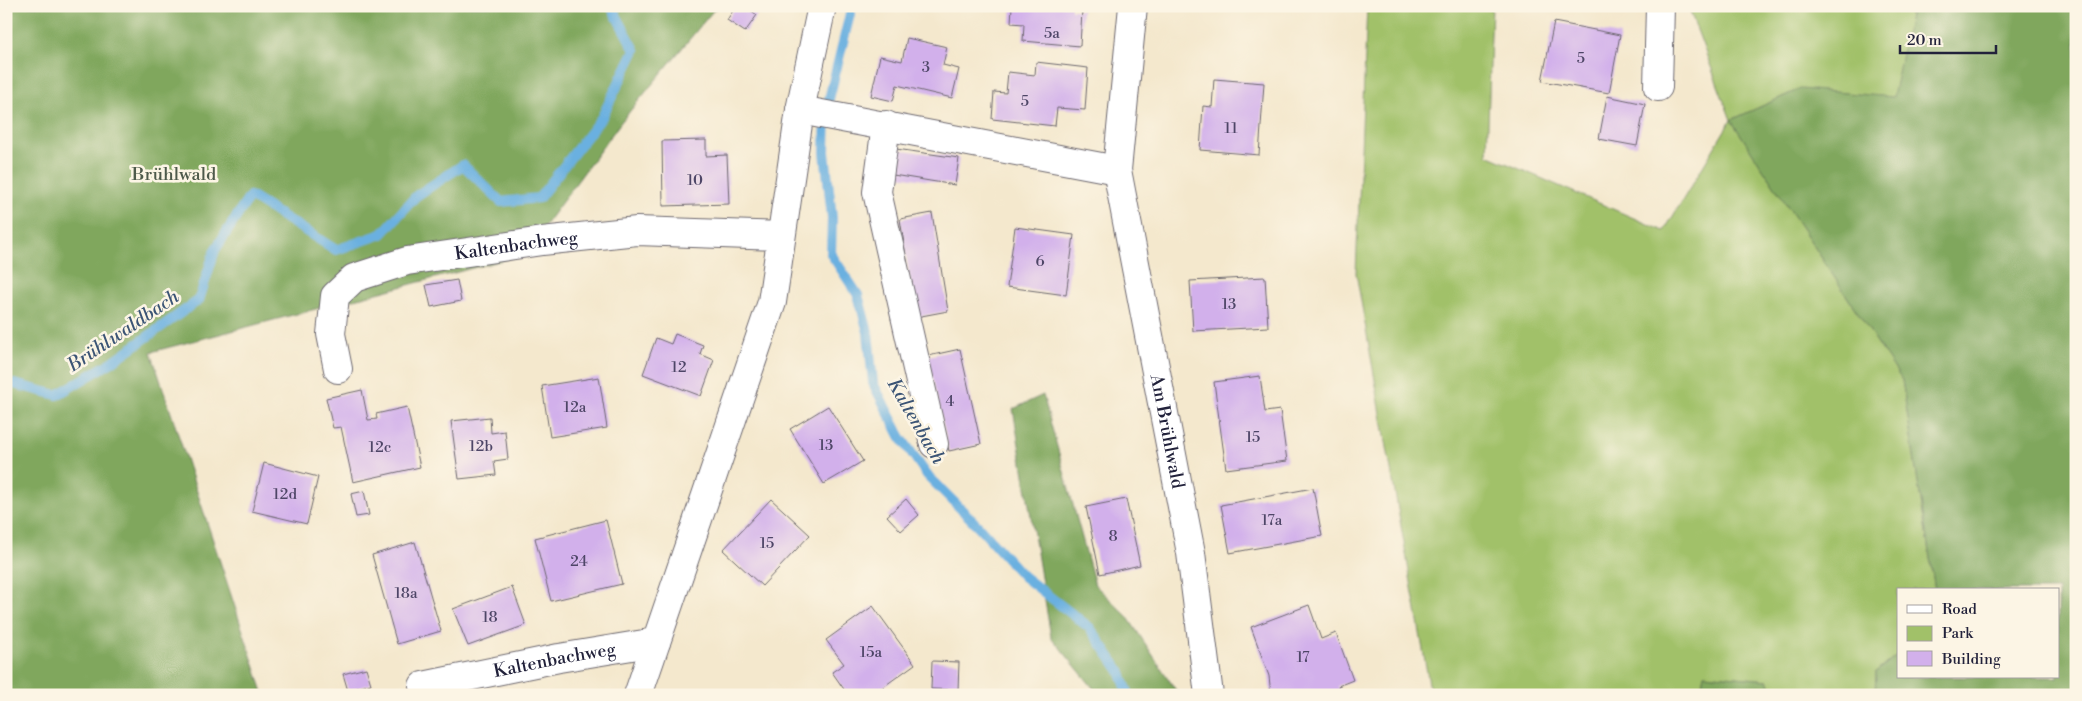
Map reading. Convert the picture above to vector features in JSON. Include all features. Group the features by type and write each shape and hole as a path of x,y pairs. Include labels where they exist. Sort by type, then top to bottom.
{"street":[{"path":"638,695 772,302 800,110 822,6"},
{"name":"Am Brühlwald","path":"1133,6 1117,170 1191,553 1209,695"},
{"path":"1658,87 1660,6"},
{"path":"800,110 1117,170"},
{"path":"886,125 877,192 934,444"},
{"name":"Kaltenbachweg","path":"338,368 331,334 335,296 354,278 407,261 542,242 637,232 781,236"},
{"name":"Kaltenbachweg","path":"423,686 560,658 656,642"}],"green space":[{"name":"Brühlwald","path":"6,6 717,6 621,122 523,255 151,352 264,695 6,695"},
{"path":"1367,6 1492,6 1487,155 1664,231 1731,120 1902,380 1935,588 1897,588 1897,655 1876,672 1875,695 1775,695 1768,680 1704,674 1700,695 1431,695 1356,273"},
{"path":"1688,6 1912,6 1893,98 1800,89 1731,120"},
{"path":"1912,6 2076,6 2076,695 1875,695 1876,672 1897,655 1897,678 2060,678 2060,588 1935,588 1902,380 1731,120 1800,89 1893,97"},
{"path":"1043,395 1095,585 1127,616 1179,695 1099,695 1051,637 1013,409"},
{"path":"1704,674 1768,680 1775,695 1700,695"}],"building":[{"path":"736,6 745,6 757,15 745,32 727,20"},
{"path":"1012,6 1071,6 1071,10 1082,10 1080,46 1023,41 1024,24 1011,23"},
{"path":"1554,22 1620,35 1609,93 1542,81"},
{"path":"907,38 947,47 943,65 959,69 952,98 897,85 893,101 871,96 880,56 902,61"},
{"path":"1036,62 1088,68 1085,110 1057,108 1055,126 992,119 994,92 1006,93 1008,72 1035,75"},
{"path":"1214,79 1264,83 1259,155 1200,150 1203,106 1212,107"},
{"path":"1607,96 1645,104 1637,146 1599,139"},
{"path":"706,140 706,156 727,155 729,204 663,206 662,141"},
{"path":"896,149 959,158 955,185 893,175"},
{"path":"932,213 948,311 916,317 900,219"},
{"path":"1015,227 1074,235 1066,295 1007,287"},
{"path":"1265,277 1268,327 1193,331 1190,281"},
{"path":"457,280 461,301 431,307 426,285"},
{"path":"675,334 703,345 700,354 714,360 701,396 643,374 656,338 671,344"},
{"path":"960,349 981,444 949,451 928,356"},
{"path":"1260,376 1265,412 1280,410 1287,461 1226,469 1214,382"},
{"path":"599,377 607,428 550,437 542,386"},
{"path":"362,390 368,420 377,419 376,414 407,407 420,467 353,482 341,427 333,428 326,398"},
{"path":"828,406 863,461 824,484 790,429"},
{"path":"490,417 491,433 505,431 508,459 494,461 496,475 459,479 451,421"},
{"path":"264,463 318,477 307,524 252,511"},
{"path":"1313,488 1322,536 1230,553 1221,505"},
{"path":"364,491 369,515 356,517 351,494"},
{"path":"771,499 810,535 762,586 723,550"},
{"path":"906,499 919,515 901,531 887,516"},
{"path":"1126,499 1140,565 1100,574 1086,507"},
{"path":"606,520 622,584 551,601 535,538"},
{"path":"415,542 441,631 397,644 372,555"},
{"path":"512,587 526,625 468,646 453,609"},
{"path":"1309,605 1321,639 1336,633 1353,680 1338,686 1341,695 1271,695 1269,676 1251,627"},
{"path":"873,606 915,664 872,695 864,693 861,695 848,695 832,672 844,664 826,640"},
{"path":"932,661 959,662 958,690 931,689"},
{"path":"366,668 371,684 348,691 343,674"}],"waterway":[{"name":"Brühlwaldbach","path":"6,382 57,395 112,362 199,300 215,250 250,196 336,250 382,234 416,196 463,165 501,202 539,198 602,117 635,50 611,6"},
{"name":"Kaltenbach","path":"852,6 826,111 825,152 832,218 831,254 858,295 868,332 873,383 900,436 927,475 979,527 1023,576 1090,628 1120,671 1129,695"}]}
